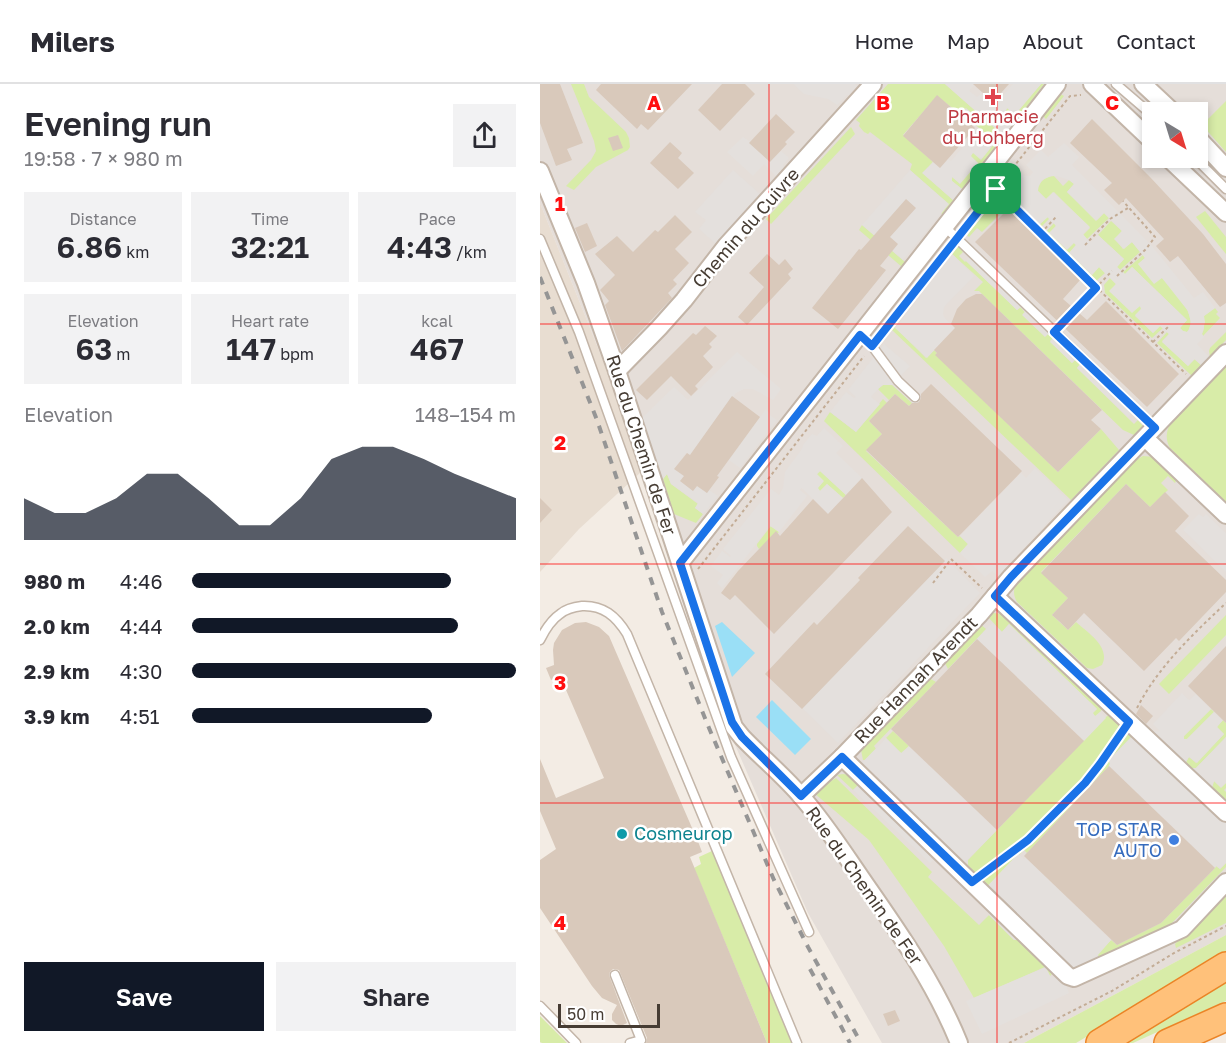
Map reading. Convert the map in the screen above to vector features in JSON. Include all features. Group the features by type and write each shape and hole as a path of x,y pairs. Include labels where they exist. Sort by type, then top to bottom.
{"highway":[{"path":"1100,1043 1226,966"},
{"path":"1168,1043 1226,1017"}],"street":[{"name":"Chemin du Cuivre","path":"617,371 678,307 726,246 873,84"},
{"path":"1143,84 1162,102"},
{"path":"680,563 866,341 1063,86"},
{"path":"1090,89 1142,133"},
{"path":"1208,149 1226,168"},
{"path":"1178,168 1226,213"},
{"name":"Rue du Chemin de Fer","path":"540,171 586,283 617,371 734,727 801,796 853,865 915,957 936,994 959,1043"},
{"name":"Rue Hannah Arendt","path":"801,796 842,757 979,615 1011,577 1226,353"},
{"path":"1150,433 1226,515"},
{"path":"994,597 1226,813"},
{"path":"842,757 1068,976 1074,978 1182,929 1226,882"}],"lane":[{"path":"1116,84 1142,106"},
{"path":"1205,168 1226,189"},
{"path":"951,233 1054,332 1150,433"},
{"path":"540,239 579,332 731,757 809,932"},
{"path":"866,341 898,381 915,397"},
{"path":"540,640 559,614 578,606 600,608 615,617 622,625 797,1043"},
{"path":"615,975 641,1040 630,1043"},
{"path":"540,1006 576,1043"}],"path":[{"path":"1063,86 1077,95"},
{"path":"687,582 866,341 951,233 996,189 1070,96 1090,89"},
{"path":"996,189 1196,384"},
{"path":"1117,276 1146,249 1155,237 1123,201"},
{"path":"1085,245 1110,219 1128,207"},
{"path":"1041,233 1056,217"},
{"path":"1054,332 1112,272"},
{"path":"1153,342 1169,326"},
{"path":"933,583 951,559 994,597"},
{"path":"972,882 1028,840 1085,783 1129,722 1146,691 1160,672 1186,642 1226,603"},
{"path":"1009,1043 1112,991 1174,952 1226,926"}],"shaded area":[{"path":"540,84 1226,84 1226,935 1024,1043 882,1043 808,913 726,724 616,393 540,203"},
{"path":"793,84 855,84 857,86 837,105 828,99 804,94"},
{"path":"945,84 972,84 974,85 969,91 977,97 981,94 995,105 1013,84 1041,84 1015,115 1007,108 1004,115 1013,125 1004,136"},
{"path":"979,128 994,144 981,160 973,153 971,156 978,163 960,184 952,177 952,181 962,189 953,200 922,173 933,162 940,168 948,159 951,161"},
{"path":"743,137 774,158 781,151 789,158 776,176 764,164 753,176 727,152"},
{"path":"1064,143 1079,157 1072,165 1151,245 1194,298 1203,292 1215,308 1204,316 1202,334 1204,337 1197,344 1209,357 1201,365 1195,359 1188,366 1162,342 1169,334 1160,326 1153,333 1135,315 1141,309 1140,306 1132,313 1109,291 1116,284 1099,267 1092,275 1069,253 1076,245 1074,243 1067,250 1049,233 1056,226 1048,217 1040,224 1007,193 1014,186 1011,183 1021,173 1024,176 1030,176 1033,172 1026,165 1041,150 1048,157","holes":["1057,176 1074,184 1067,192 1096,221 1104,213 1122,231 1114,239 1124,249 1132,242 1145,258 1138,264 1154,284 1162,278 1188,311 1191,322 1187,332 1180,328 1187,320 1132,267 1125,274 1117,267 1124,259 1098,235 1091,242 1087,239 1083,234 1090,227 1053,192 1046,199 1038,191 1042,180"]},
{"path":"733,170 760,194 716,244 699,229 706,220 695,212"},
{"path":"910,170 949,204 903,260 862,225"},
{"path":"540,203 616,393 641,472 579,529 540,572"},
{"path":"977,250 1133,401 1131,414 1128,417 1077,368 1080,364 1075,360 1072,363 1050,342 1053,338 1048,334 1045,337 1022,315 1025,312 1021,307 1017,310 966,261"},
{"path":"952,254 974,276 944,307 944,317 955,328 927,358 895,328"},
{"path":"884,344 910,366 892,385 883,385 871,397 880,404 856,432 830,412 846,392 856,397 848,390"},
{"path":"737,352 781,389 773,400 753,389 744,389 736,393 690,455 686,453 675,468 684,476 681,481 693,491 697,486 707,493 709,490 718,496 703,514 695,508 698,503 671,484 667,474 663,479 642,418 674,387 688,400"},
{"path":"766,409 777,420 740,468 729,460"},
{"path":"824,428 843,446 836,453 862,478 846,495 820,471 817,474 824,481 818,488 820,491 827,484 843,498 828,514 801,488 800,490 807,496 779,532 770,526 722,588 717,583 723,575 711,566 722,551 731,556 723,549 771,489 779,495 783,488 785,472 803,445 812,434 817,436"},
{"path":"1035,468 1068,500 998,576 992,571 985,577 960,553 968,544 960,536 1021,473 1026,478"},
{"path":"1199,514 1203,517 1206,514 1226,533 1226,572 1183,530"},
{"path":"946,558 980,593 838,743 802,708"},
{"path":"992,623 1002,632 1009,624 1097,709 1093,713 1095,716 1100,712 1106,718 1084,741 977,639"},
{"path":"1182,693 1189,700 1196,694 1211,709 1184,736 1184,739 1187,739 1214,712 1223,720 1217,727 1224,734 1197,763 1189,757 1186,762 1189,768 1196,768 1226,737 1226,783 1221,788 1214,781 1212,788 1222,799 1226,800 1226,863 1220,869 1216,866 1215,868 1109,766 1108,761 1144,724 1153,732 1160,731 1153,724"},
{"path":"886,738 901,753 909,746 997,830 955,873 937,856 930,863 853,790 860,783 850,775"},
{"path":"1018,854 1026,858 1111,940 1098,955 1105,973 1080,985 1072,985 1024,940 1014,940 989,915 988,906 978,896"},
{"path":"1046,967 1050,976 1065,983 1069,993 982,1034 966,1001"}],"green space":[{"path":"571,84 584,84 589,97 626,132 630,147 596,167 574,190 566,186 591,160 596,151"},
{"path":"888,84 945,84 1004,136 962,189 952,181 952,177 960,183 978,163 970,156 988,136 969,119 973,114 966,108 960,114 937,96 903,135 933,162 923,173 954,201 943,215 941,213 948,204 910,170 912,164 870,132 868,134 864,132 856,120"},
{"path":"1041,84 1044,84 1013,125 1008,122 1004,115 1007,108 1015,114"},
{"path":"1059,93 1064,96 1046,119 1042,115"},
{"path":"1226,101 1226,152 1208,132 1208,119"},
{"path":"851,127 855,134 771,224 766,219"},
{"path":"1054,176 1063,186 1069,180 1074,184 1067,192 1097,220 1104,213 1109,218 1087,239 1083,235 1090,228 1054,192 1046,199 1038,191 1043,180"},
{"path":"1009,181 1014,186 1007,193 1040,224 1047,217 1049,219 1039,229 1001,192"},
{"path":"998,194 1004,200 995,210 999,215 982,232 977,228 969,237 967,235"},
{"path":"1205,211 1226,237 1226,254 1196,217"},
{"path":"1111,221 1122,231 1115,239 1123,249 1132,242 1140,252 1120,270 1117,267 1124,259 1098,235"},
{"path":"1054,223 1056,226 1049,233 1074,243 1076,245 1070,252 1092,275 1099,267 1105,273 1096,281 1089,278 1044,234"},
{"path":"862,225 905,262 902,267 859,230"},
{"path":"958,246 963,252 959,256 965,262 1017,310 1020,307 1025,312 1023,314 1045,336 1048,334 1053,338 1050,341 1072,363 1075,360 1081,364 1077,368 1134,424 1138,420 1143,426 1134,435 1123,430 979,291 974,291 983,282 952,254"},
{"path":"1143,255 1145,258 1138,264 1161,277 1184,304 1190,319 1187,332 1180,328 1187,320 1132,267 1125,274 1123,272"},
{"path":"1110,278 1116,284 1110,292 1142,308 1135,316 1153,333 1160,326 1163,328 1152,338 1105,293 1104,285"},
{"path":"1215,308 1220,318 1203,336 1204,316"},
{"path":"895,327 926,358 934,350 936,355 1058,472 1101,429 1119,450 1071,500 892,330"},
{"path":"1167,332 1169,334 1162,341 1188,366 1194,359 1201,365 1192,376 1157,343"},
{"path":"1226,332 1226,340 1210,357 1210,348"},
{"path":"1226,364 1226,502 1170,448 1167,435 1171,422"},
{"path":"883,385 892,385 912,403 909,406 895,394 889,400 878,389"},
{"path":"883,399 887,403 869,421 882,434 866,451 968,544 960,553 824,421 830,412 856,432"},
{"path":"1143,456 1154,457 1177,479 1175,483 1168,476 1161,483 1168,490 1150,507 1126,484 1041,572 1068,598 1052,615 1068,630 1076,622 1101,646 1104,658 1102,665 1093,669 1087,668 1017,602 1014,594 1015,587 1017,581 1131,463"},
{"path":"820,471 846,495 843,498 827,484 820,491 817,488 817,474"},
{"path":"667,474 671,484 698,504 695,508 703,514 696,523 674,514 663,479"},
{"path":"771,526 779,532 759,549 757,544"},
{"path":"993,613 1004,614 1104,707 1096,717 1092,713 1097,709 1009,624 1002,632 988,617"},
{"path":"1226,615 1226,635 1169,694 1159,684"},
{"path":"979,623 986,629 948,669 944,661"},
{"path":"929,678 936,682 874,746 876,749 863,760 861,750 863,745"},
{"path":"1211,709 1214,712 1187,739 1184,739 1184,736"},
{"path":"1112,715 1125,727 1085,780 1021,843 977,875 968,865 968,860 1107,716"},
{"path":"1223,720 1226,723 1226,737 1196,768 1189,768 1186,762 1189,757 1196,763 1224,734 1217,727"},
{"path":"1128,729 1133,735 1108,761 1111,764 1027,853 1024,850 1018,854 988,886 980,878 1029,842 1059,812 1098,770"},
{"path":"893,731 909,746 902,754 886,738"},
{"path":"837,775 850,775 861,783 853,790"},
{"path":"836,778 932,872 928,877 979,925 989,915 1014,940 1024,940 1054,972 1050,976 1045,967 974,998 944,946 869,840 814,793 825,781 828,783"},
{"path":"1214,781 1221,787 1226,783 1224,790 1226,800 1213,790"},
{"path":"712,851 792,1043 767,1043 694,868 701,864 699,857"},
{"path":"1226,863 1226,867 1171,924 1098,958 1098,954 1111,940 1117,945 1161,923 1216,866 1220,869"},
{"path":"1226,892 1226,923 1176,948 1175,944"},
{"path":"1226,935 1226,954 1076,1043 1024,1043"},
{"path":"1226,976 1226,1001 1133,1043 1111,1043"},
{"path":"540,1016 567,1043 540,1042"}],"water":[{"path":"722,622 755,653 732,677 715,626"},
{"path":"772,700 811,739 795,755 756,717"}],"building":[{"path":"540,84 560,84 583,143 567,149 572,160 556,166 540,123"},
{"path":"601,84 692,84 648,130 641,124 637,129 596,90"},
{"path":"722,84 745,84 755,94 720,131 698,110"},
{"name":"Pharmacie du Hohberg","path":"973,84 1009,84 993,102"},
{"path":"937,95 975,128 940,168 903,136"},
{"path":"776,114 795,132 770,162 749,143"},
{"path":"1092,119 1203,234 1226,264 1226,303 1220,307 1178,256 1170,262 1156,246 1164,239 1126,198 1119,205 1104,190 1112,183 1070,143"},
{"path":"618,135 623,148 613,151 608,138"},
{"path":"670,142 682,153 678,158 694,173 678,189 650,163"},
{"path":"906,199 916,208 890,237 898,244 880,266 886,270 838,329 812,308 859,249 861,250"},
{"path":"1008,209 1081,279 1063,299 1087,320 1106,301 1179,374 1147,407 975,242"},
{"path":"675,215 692,232 675,249 689,263 673,280 677,284 668,293 672,298 622,351 605,305 609,301 600,290 615,275 595,254 617,236 633,252 655,230 658,232"},
{"path":"587,223 597,246 585,252 575,228"},
{"path":"767,254 779,265 785,259 793,269 788,274 791,278 747,325 738,317 764,287 749,273"},
{"path":"982,294 1102,410 1091,420 1101,429 1058,472 935,355 937,353 934,350 955,328 951,324 957,309 966,299"},
{"path":"705,326 717,336 709,344 712,347 703,356 713,367 695,386 698,389 691,396 671,376 647,400 636,390 693,333 696,335"},
{"path":"931,384 1022,471 958,537 866,450 882,434 869,421 895,394 909,406 919,402 921,394"},
{"path":"732,396 760,417 707,493 697,486 693,491 680,481 684,476 674,469 687,453 690,455"},
{"path":"862,478 892,512 774,634 735,595 730,600 721,593 738,571 776,531 780,536 813,499 828,514"},
{"path":"1126,484 1150,507 1165,492 1189,516 1175,531 1226,580 1226,592 1179,641 1176,638 1144,671 1084,613 1068,630 1052,615 1068,598 1041,573"},
{"path":"540,498 552,510 540,523"},
{"path":"908,526 945,561 802,709 765,674 814,622 817,625"},
{"name":"Cosmeurop","path":"586,622 599,627 609,636 699,844 702,852 690,857 767,1043 646,1043 647,1038 619,970 613,969 609,975 627,1023 621,1026 612,1020 612,1014 617,1005 602,998 592,986 540,908 540,860 556,849 540,811 540,759 556,798 604,778 560,676 551,680 546,668 554,665 554,643 562,630 575,623"},
{"path":"977,639 1084,741 997,830 891,729"},
{"path":"1226,646 1226,723 1188,686"},
{"path":"1141,705 1153,716 1146,724 1136,714"},
{"path":"1109,766 1215,868 1161,923 1117,945 1024,856"},
{"path":"895,1010 900,1021 888,1026 883,1014"}],"railway":[{"path":"540,277 597,420 662,612 709,728 774,880 861,1043"},
{"path":"810,969 850,1043"}],"place":[{"name":"Pharmacie du Hohberg","path":"993,97"},
{"name":"Cosmeurop","path":"622,834"},
{"name":"TOP STAR AUTO","path":"1174,840"}],"route":[{"path":"996,189 1096,288 1054,332 1155,428 995,596 1129,722 1085,783 1028,840 972,882 842,757 801,796 737,732 680,563 860,335 872,346 996,189"}]}
